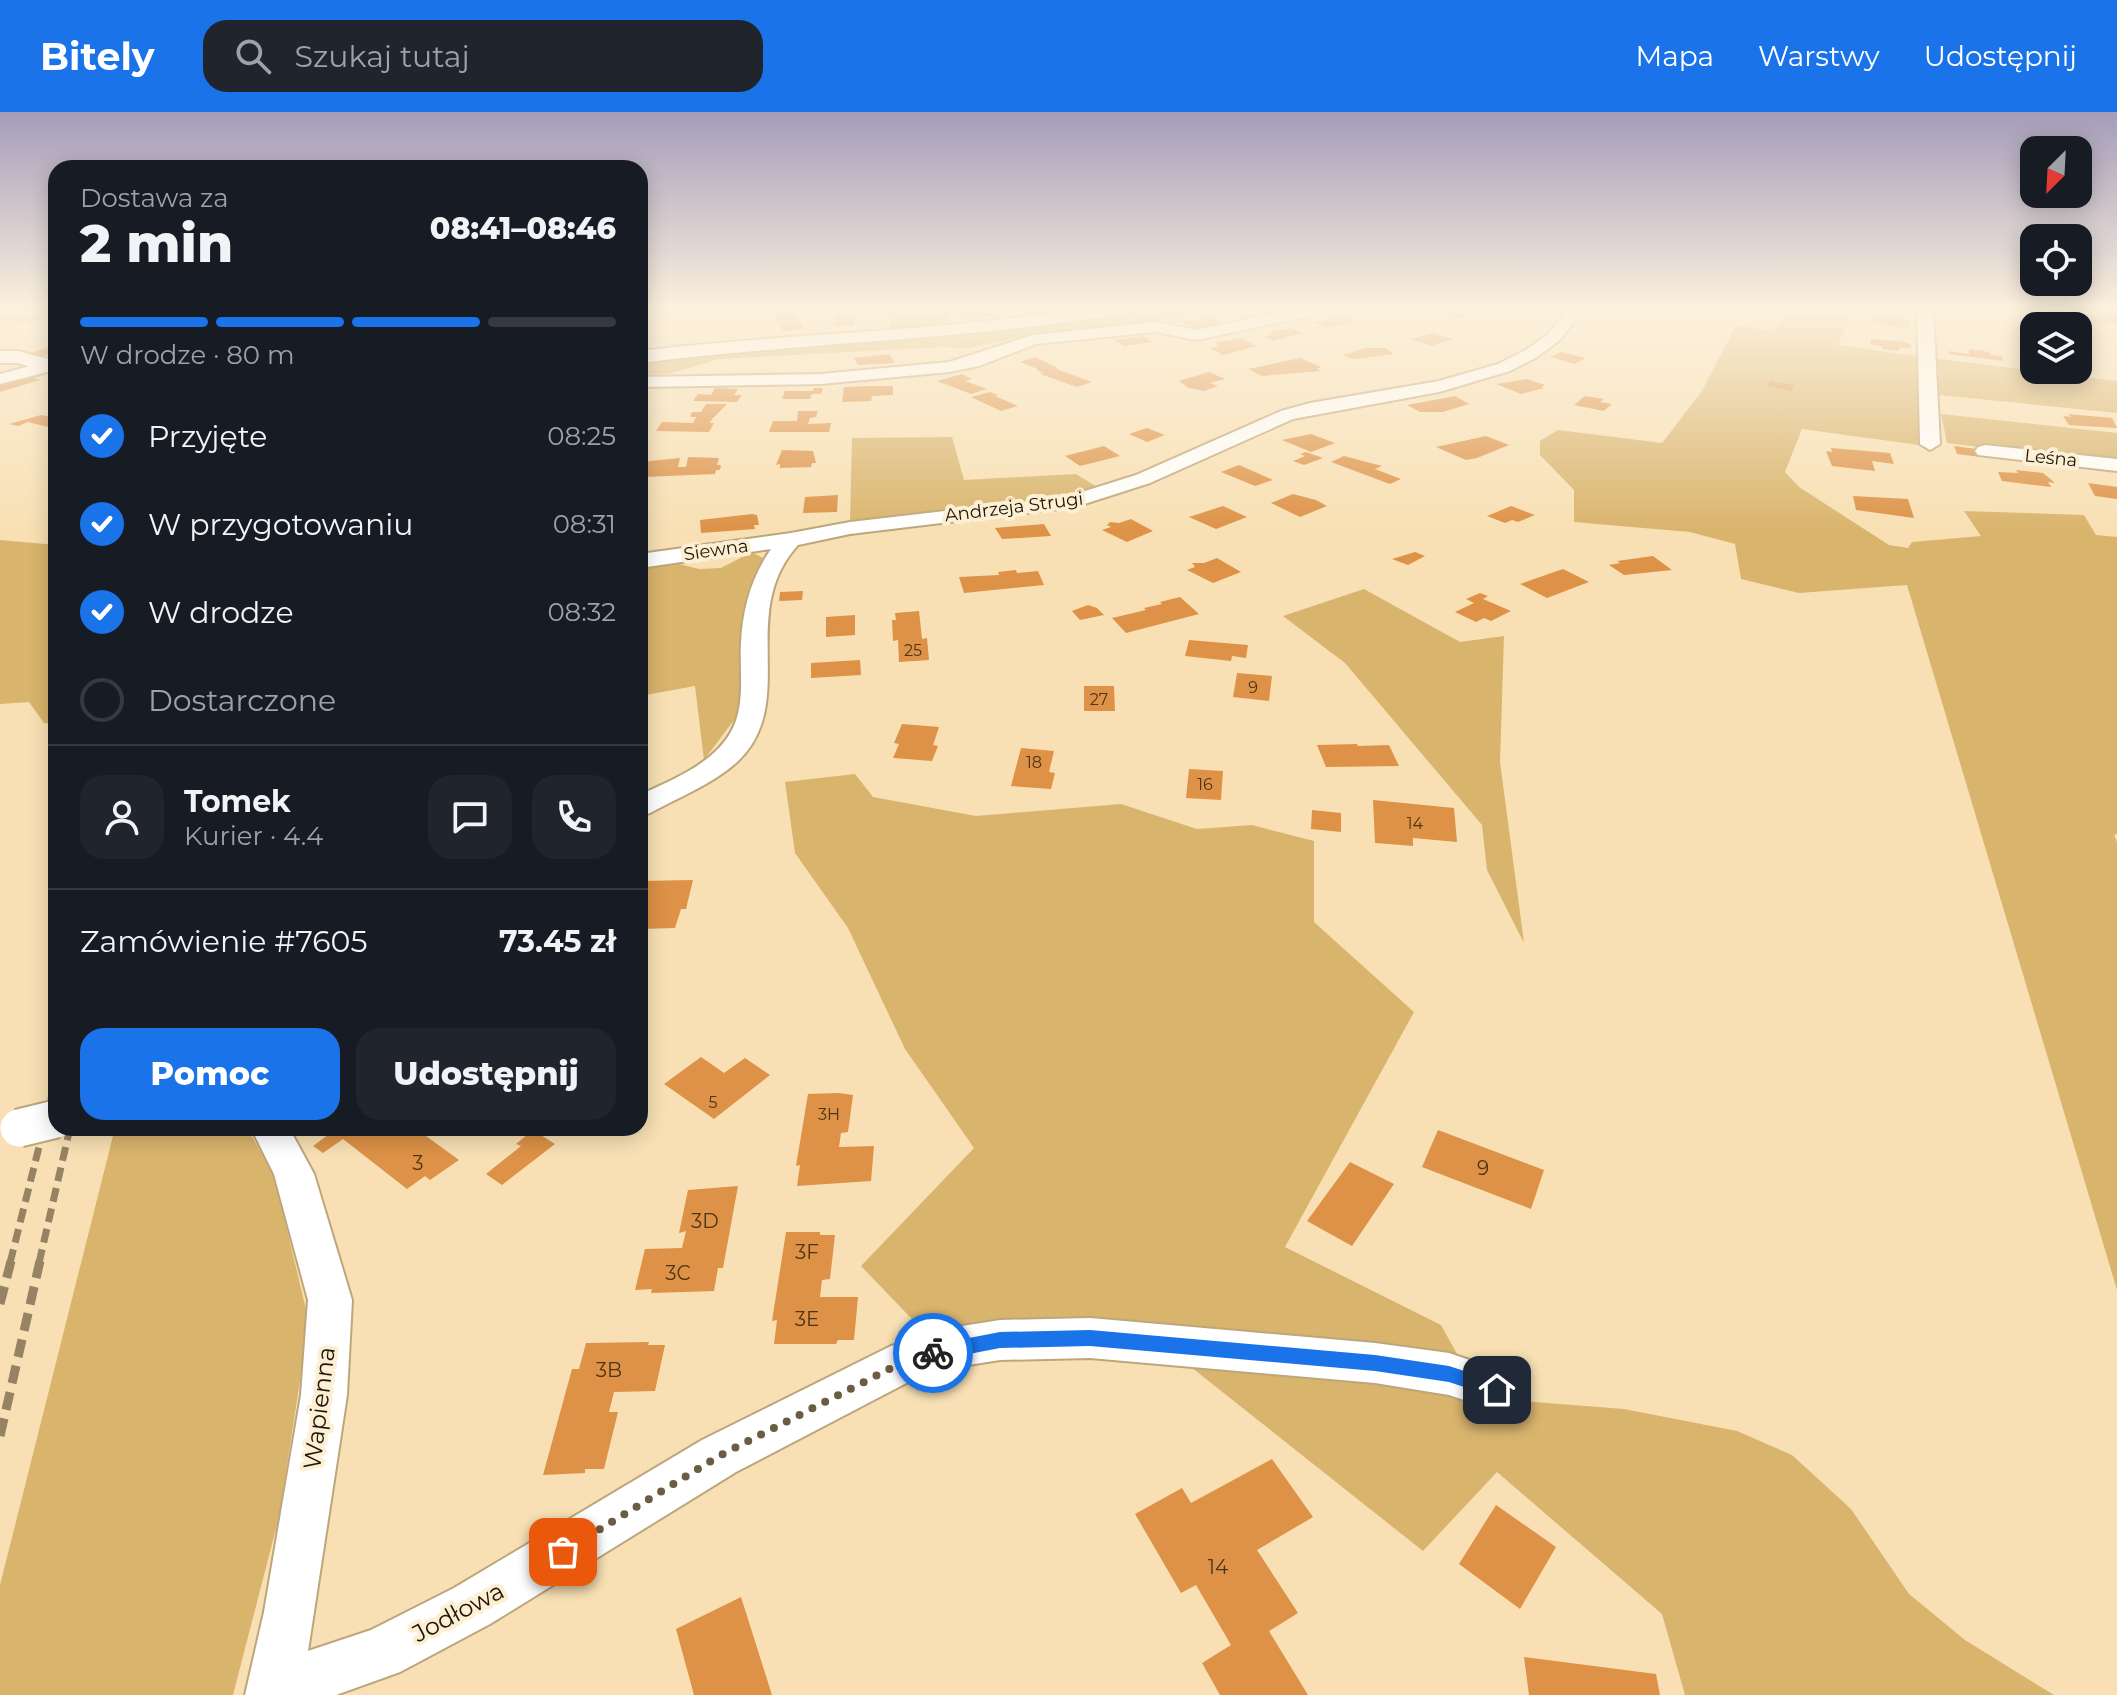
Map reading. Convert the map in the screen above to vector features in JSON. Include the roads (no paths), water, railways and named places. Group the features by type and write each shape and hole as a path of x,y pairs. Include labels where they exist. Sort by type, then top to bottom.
{"street":[{"name":"Andrzeja Strugi","path":"791,540 862,526 1068,503 1103,495 1299,412 1457,382"},
{"path":"1928,382 1930,444"},
{"name":"Leśna","path":"1985,451 2117,465"},
{"name":"Siewna","path":"648,560 791,540"},
{"path":"648,803 727,757 738,743 754,710 753,653 758,598 778,552 791,540"},
{"path":"10,1130 48,1121"},
{"name":"Wapienna","path":"273,1692 290,1612 324,1395 330,1300 294,1174 274,1136"},
{"name":"Jodłowa","path":"273,1692 381,1653 472,1606 719,1456 907,1360 956,1347 1000,1340 1090,1338 1375,1363 1449,1374 1497,1390"}],"railway":[{"path":"10,1263 48,1111"},
{"path":"39,1263 68,1136"},
{"path":"0,1304 11,1261"},
{"path":"0,1436 40,1261"}]}
